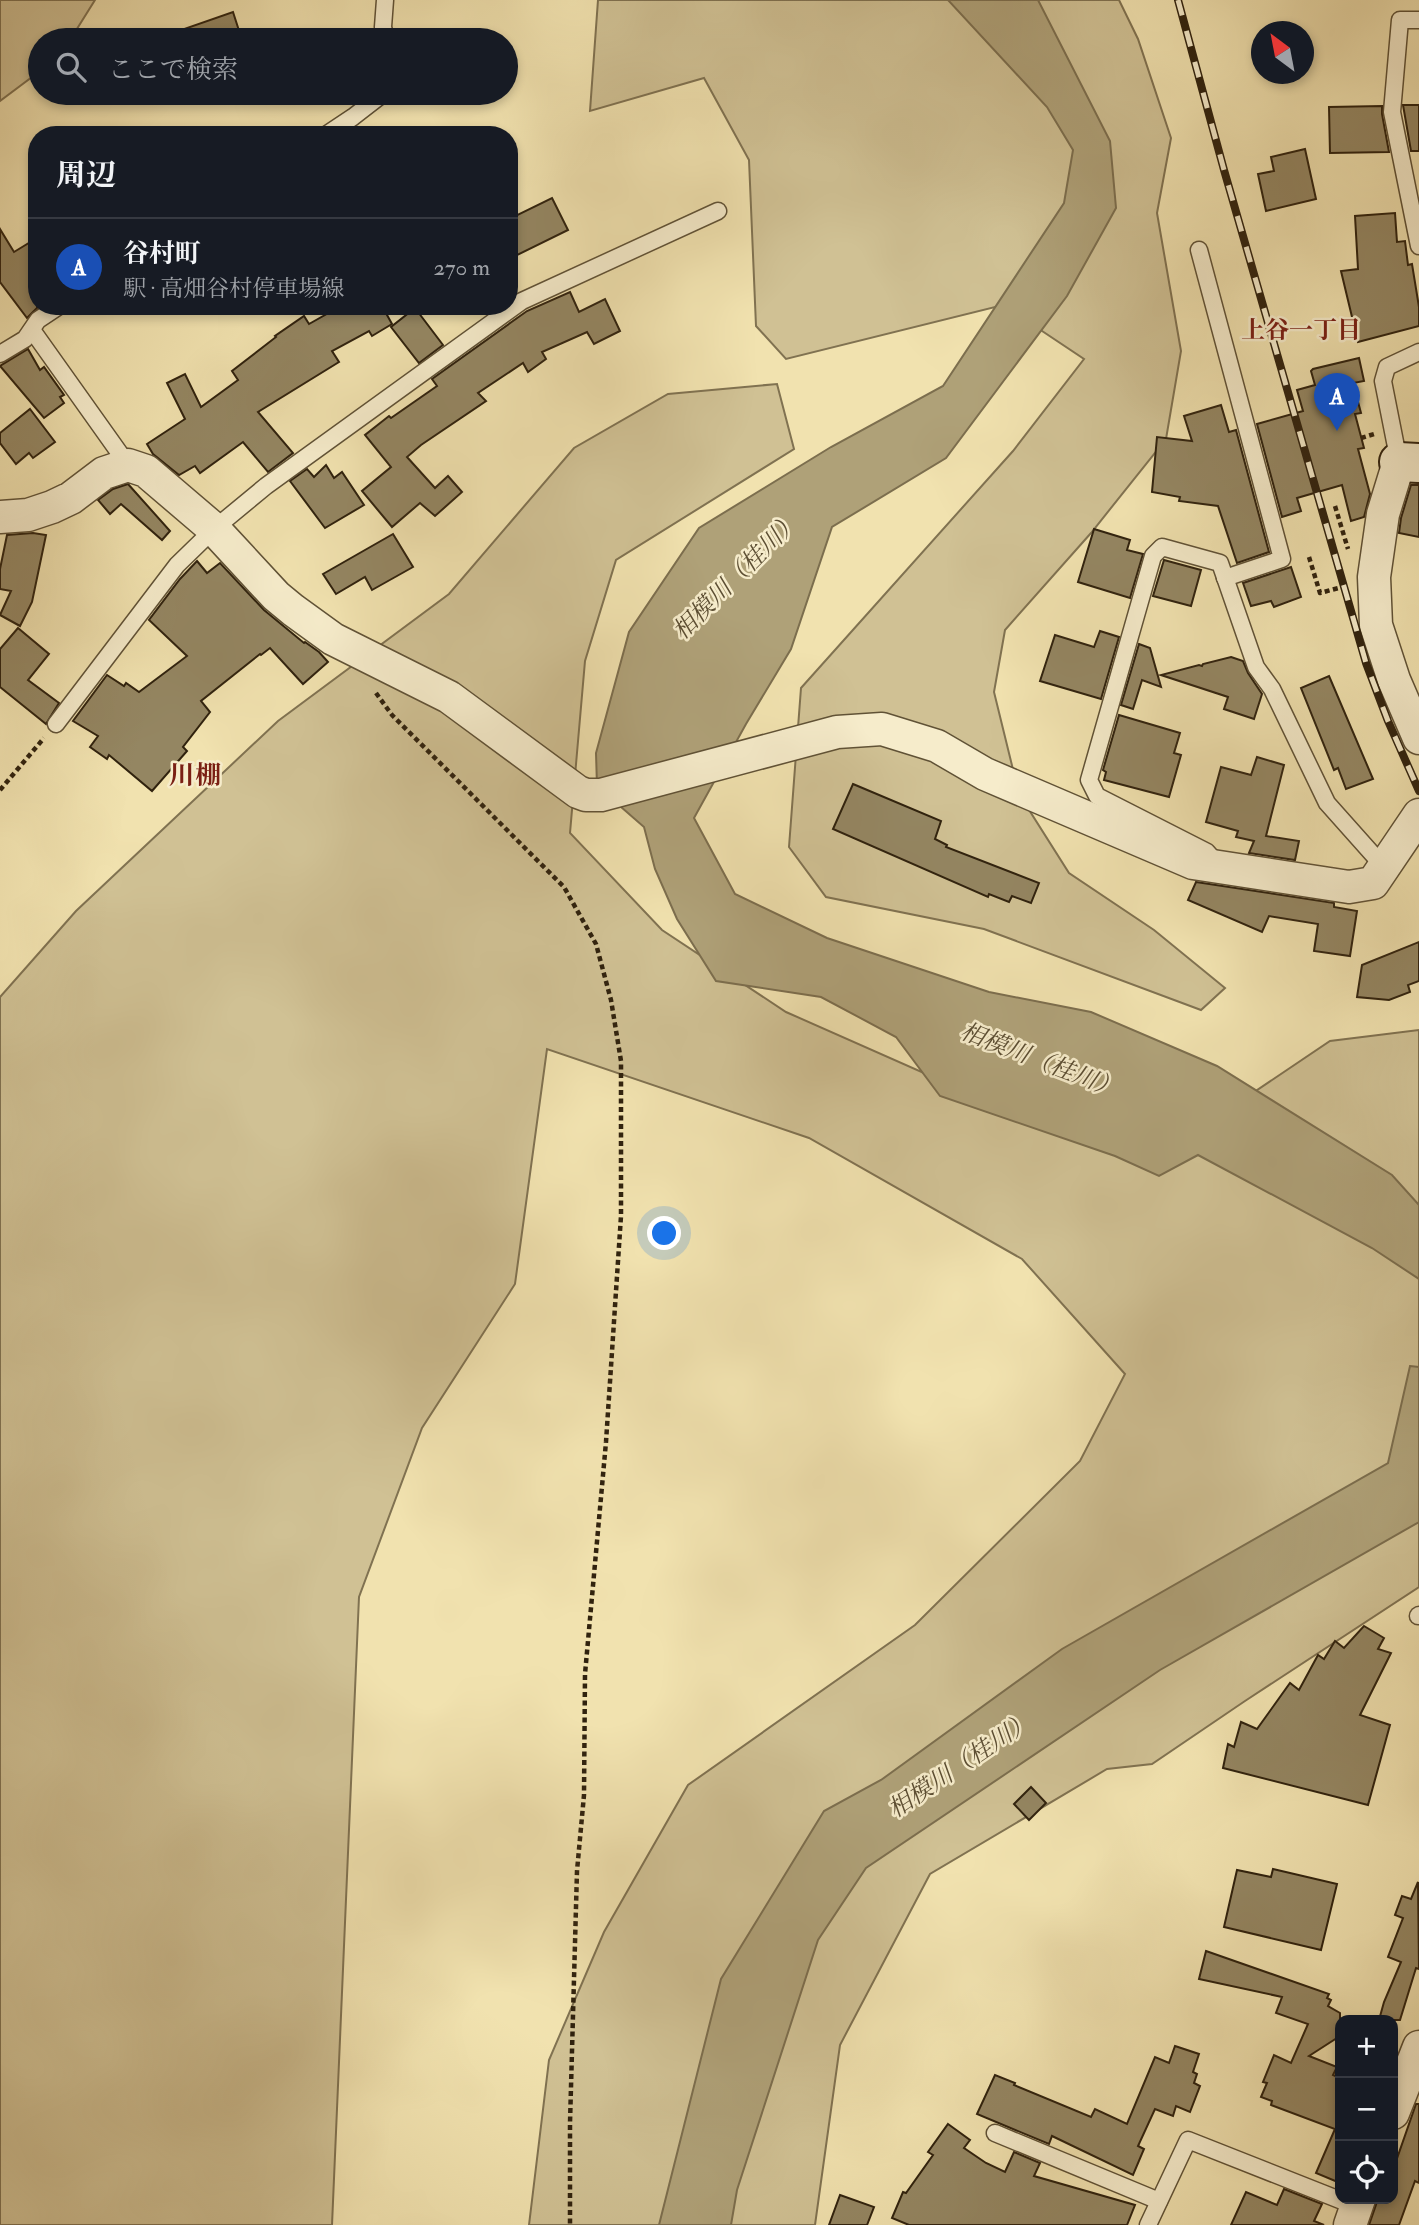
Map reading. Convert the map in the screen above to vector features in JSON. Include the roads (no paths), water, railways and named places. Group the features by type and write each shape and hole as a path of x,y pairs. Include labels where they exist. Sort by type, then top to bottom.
{"street":[{"path":"1409,462 1382,514 1374,577 1376,625 1394,680 1419,738"},
{"path":"0,517 28,515 52,507 71,498 104,473 128,465 146,471 214,529 276,596 332,639 449,697 466,712 586,795 601,795 838,732 882,729 937,746 985,774 1193,863 1349,887 1373,883 1419,815"},
{"path":"1398,2100 1419,2047"}],"lane":[{"path":"383,28 385,0"},
{"path":"1419,20 1400,20 1392,112 1419,246"},
{"path":"340,126 368,105"},
{"path":"518,304 718,211"},
{"path":"1199,250 1282,559 1225,578"},
{"path":"0,354 25,339 38,320 46,315"},
{"path":"56,724 177,565 214,529 266,486 503,315"},
{"path":"32,330 128,465"},
{"path":"1409,462 1383,381 1387,367 1419,352"},
{"path":"1220,867 1207,852 1097,796 1089,780 1153,556 1162,547 1220,563 1256,667 1272,689 1327,803 1384,867"},
{"path":"995,2133 1159,2201"},
{"path":"1147,2225 1188,2140 1355,2210"}],"water":[{"name":"相模川（桂川）","path":"948,0 1038,0 1110,141 1116,208 1067,296 946,458 832,527 791,649 694,818 735,894 827,938 989,992 1091,1012 1217,1066 1392,1175 1419,1205 1419,1279 1372,1248 1198,1155 1159,1176 1115,1156 940,1096 896,1037 821,997 716,981 677,919 655,869 644,827 597,786 596,753 629,632 699,528 831,447 943,386 1064,203 1073,150 1047,107"},
{"name":"相模川（桂川）","path":"1410,1366 1419,1367 1419,1522 1160,1670 866,1868 818,1940 737,2190 731,2225 659,2225 721,1979 824,1811 881,1780 1062,1649 1388,1463"}],"railway":[{"path":"1178,0 1224,170 1366,663 1419,791"}],"place":[{"name":"谷村町","path":"1337,431"}],"district":[{"name":"上谷一丁目","path":"1301,330"},
{"name":"川棚","path":"195,775"}]}
